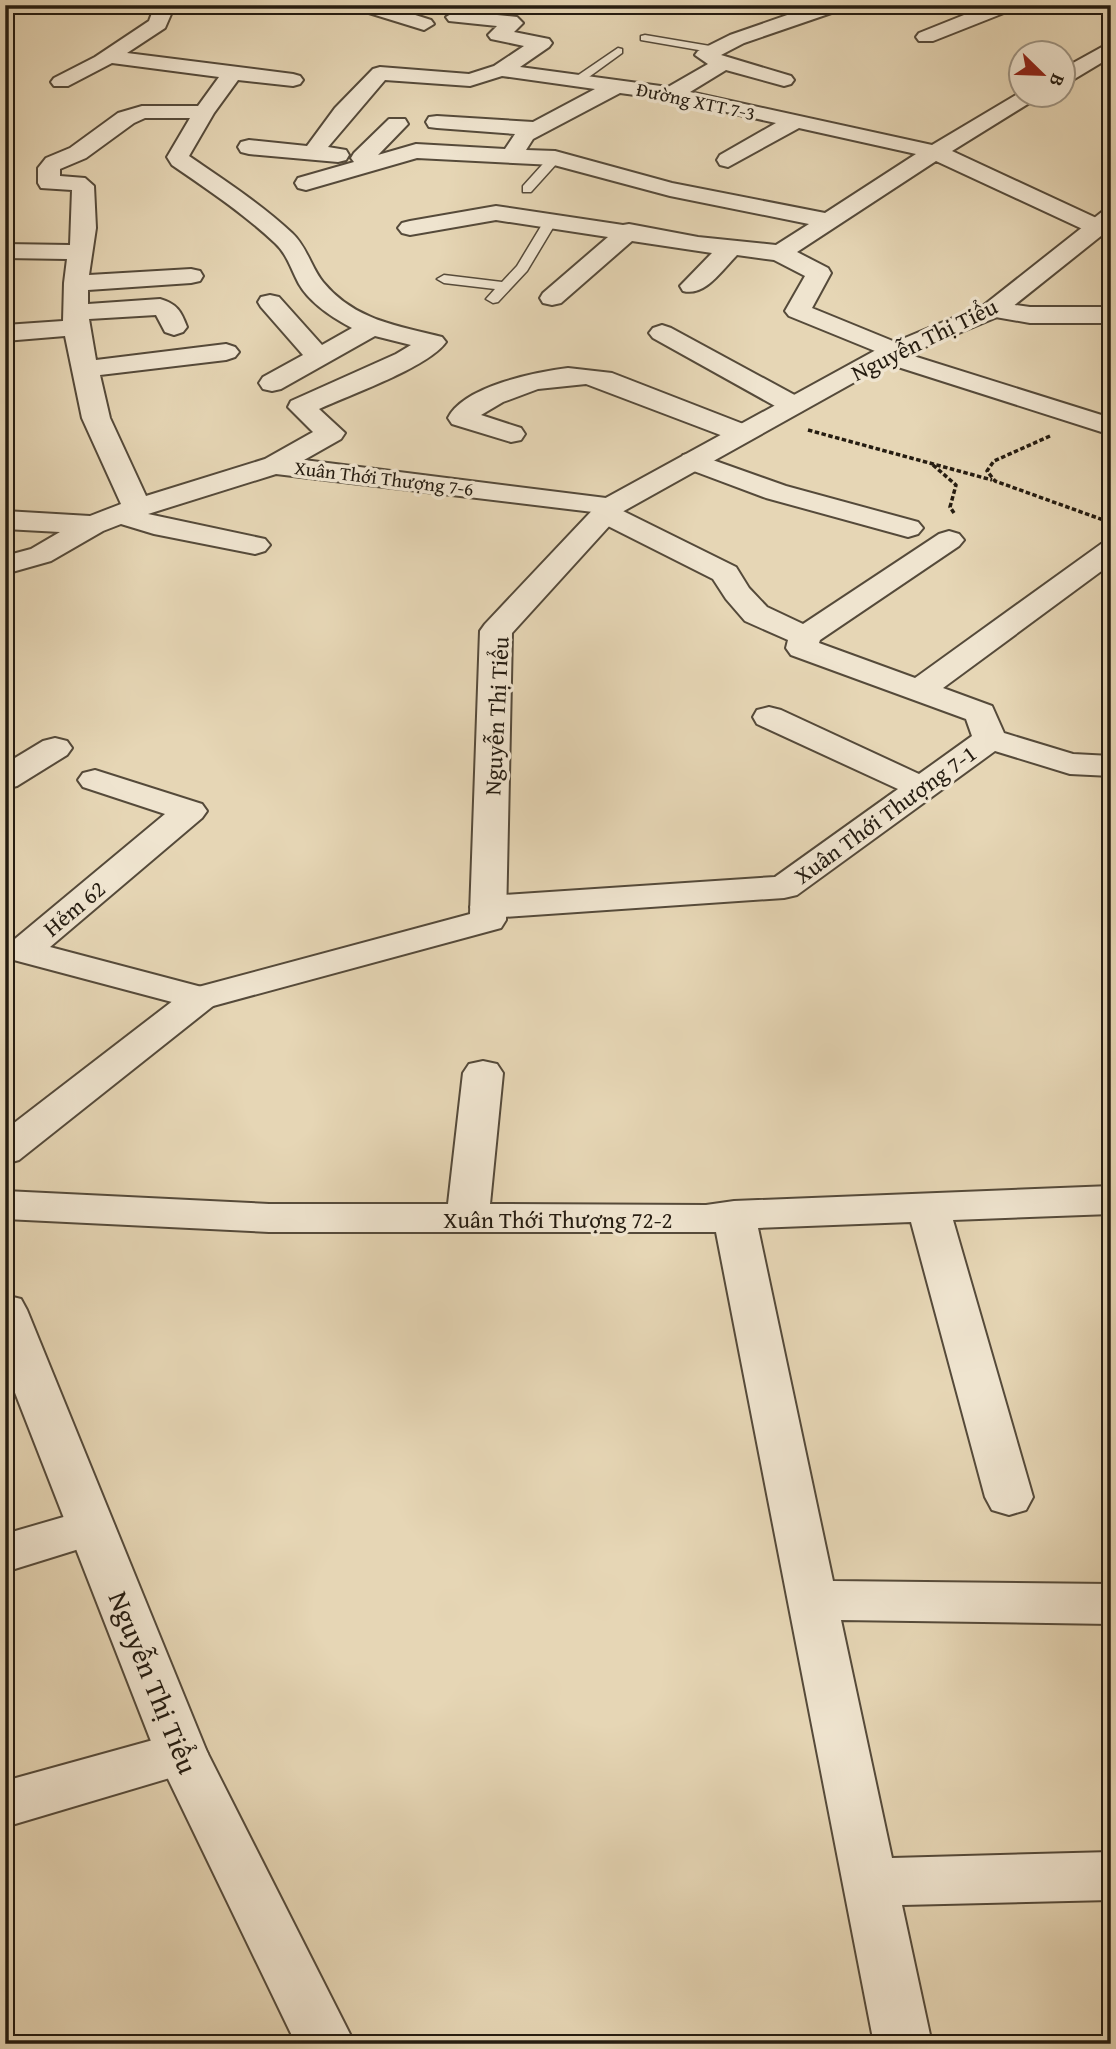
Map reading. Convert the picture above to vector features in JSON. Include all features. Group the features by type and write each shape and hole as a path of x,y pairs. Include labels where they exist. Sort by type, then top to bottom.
{"street":[{"path":"61,82 109,57 158,24 165,5"},
{"path":"363,5 424,24"},
{"path":"672,94 737,39 836,5"},
{"path":"926,37 1007,5"},
{"path":"456,17 510,21 513,23 498,35 541,43 501,70"},
{"path":"1078,68 1111,48"},
{"path":"720,56 783,80"},
{"path":"109,57 293,79"},
{"name":"Đường XTT 7-3","path":"314,151 380,73 470,80 501,70 672,94 793,123 935,152 1104,222"},
{"path":"233,73 204,112 177,157 231,195 285,239 298,255 312,285 342,313 370,328 433,342 405,360 301,407 331,433 275,465"},
{"path":"511,156 525,135 619,85"},
{"path":"780,253 935,152 1010,108"},
{"path":"204,112 142,112 126,118 69,158 51,165 49,183 77,183 83,186 82,252 76,283 76,320 96,418 129,511 154,525 255,545"},
{"path":"437,122 537,129"},
{"path":"728,160 793,123"},
{"path":"372,159 397,124"},
{"path":"249,147 314,151 372,159"},
{"path":"306,183 372,159 416,151 555,158 670,188 829,221"},
{"path":"410,228 496,213 780,253 819,273 798,311 891,353 1098,423"},
{"name":"Nguyễn Thị Tiểu","path":"488,907 496,631 609,510 767,419 891,353 993,310 1104,222"},
{"path":"552,298 629,231"},
{"path":"692,286 732,247"},
{"path":"5,251 82,252"},
{"path":"76,283 191,276"},
{"path":"270,302 319,357"},
{"path":"5,333 160,307 169,312 174,327"},
{"path":"993,310 1030,316 1111,315"},
{"path":"272,383 370,328"},
{"path":"662,333 767,419"},
{"path":"85,369 226,352"},
{"path":"511,434 470,423 462,418 463,415 535,380 583,375 767,419"},
{"path":"693,461 776,492 908,528"},
{"name":"Xuân Thới Thượng 7-6","path":"5,565 41,555 93,525 129,511 275,465 609,510 726,573 737,593 756,614 805,636"},
{"path":"5,520 93,525"},
{"path":"949,540 805,636 802,648 980,713 990,739"},
{"path":"919,691 1111,550"},
{"path":"769,717 922,788"},
{"name":"Xuân Thới Thượng 7-1","path":"488,907 784,887 990,739 1070,764 1111,766"},
{"path":"5,779 55,748"},
{"name":"Hẻm 62","path":"95,780 190,811 23,951 200,998"},
{"path":"5,1151 200,998 488,920 488,907"},
{"path":"467,1219 483,1073"},
{"name":"Xuân Thới Thượng 72-2","path":"5,1205 269,1218 706,1219 734,1215 1111,1200"},
{"path":"928,1208 1009,1497"},
{"path":"734,1215 903,2044"},
{"name":"Nguyễn Thị Tiểu","path":"5,1310 181,1754 326,2044"},
{"path":"5,1553 91,1527"},
{"path":"812,1600 1111,1604"},
{"path":"5,1804 181,1754"},
{"path":"869,1882 1111,1876"}],"lane":[{"path":"645,38 720,56"},
{"path":"578,80 618,51"},
{"path":"527,189 555,158"},
{"path":"493,299 522,268 551,221"},
{"path":"444,279 506,286"}],"path":[{"path":"767,419 995,481 1111,522"},
{"path":"995,481 986,471 994,461 1098,423"},
{"path":"929,462 956,485 950,508 963,527 949,540"}]}
